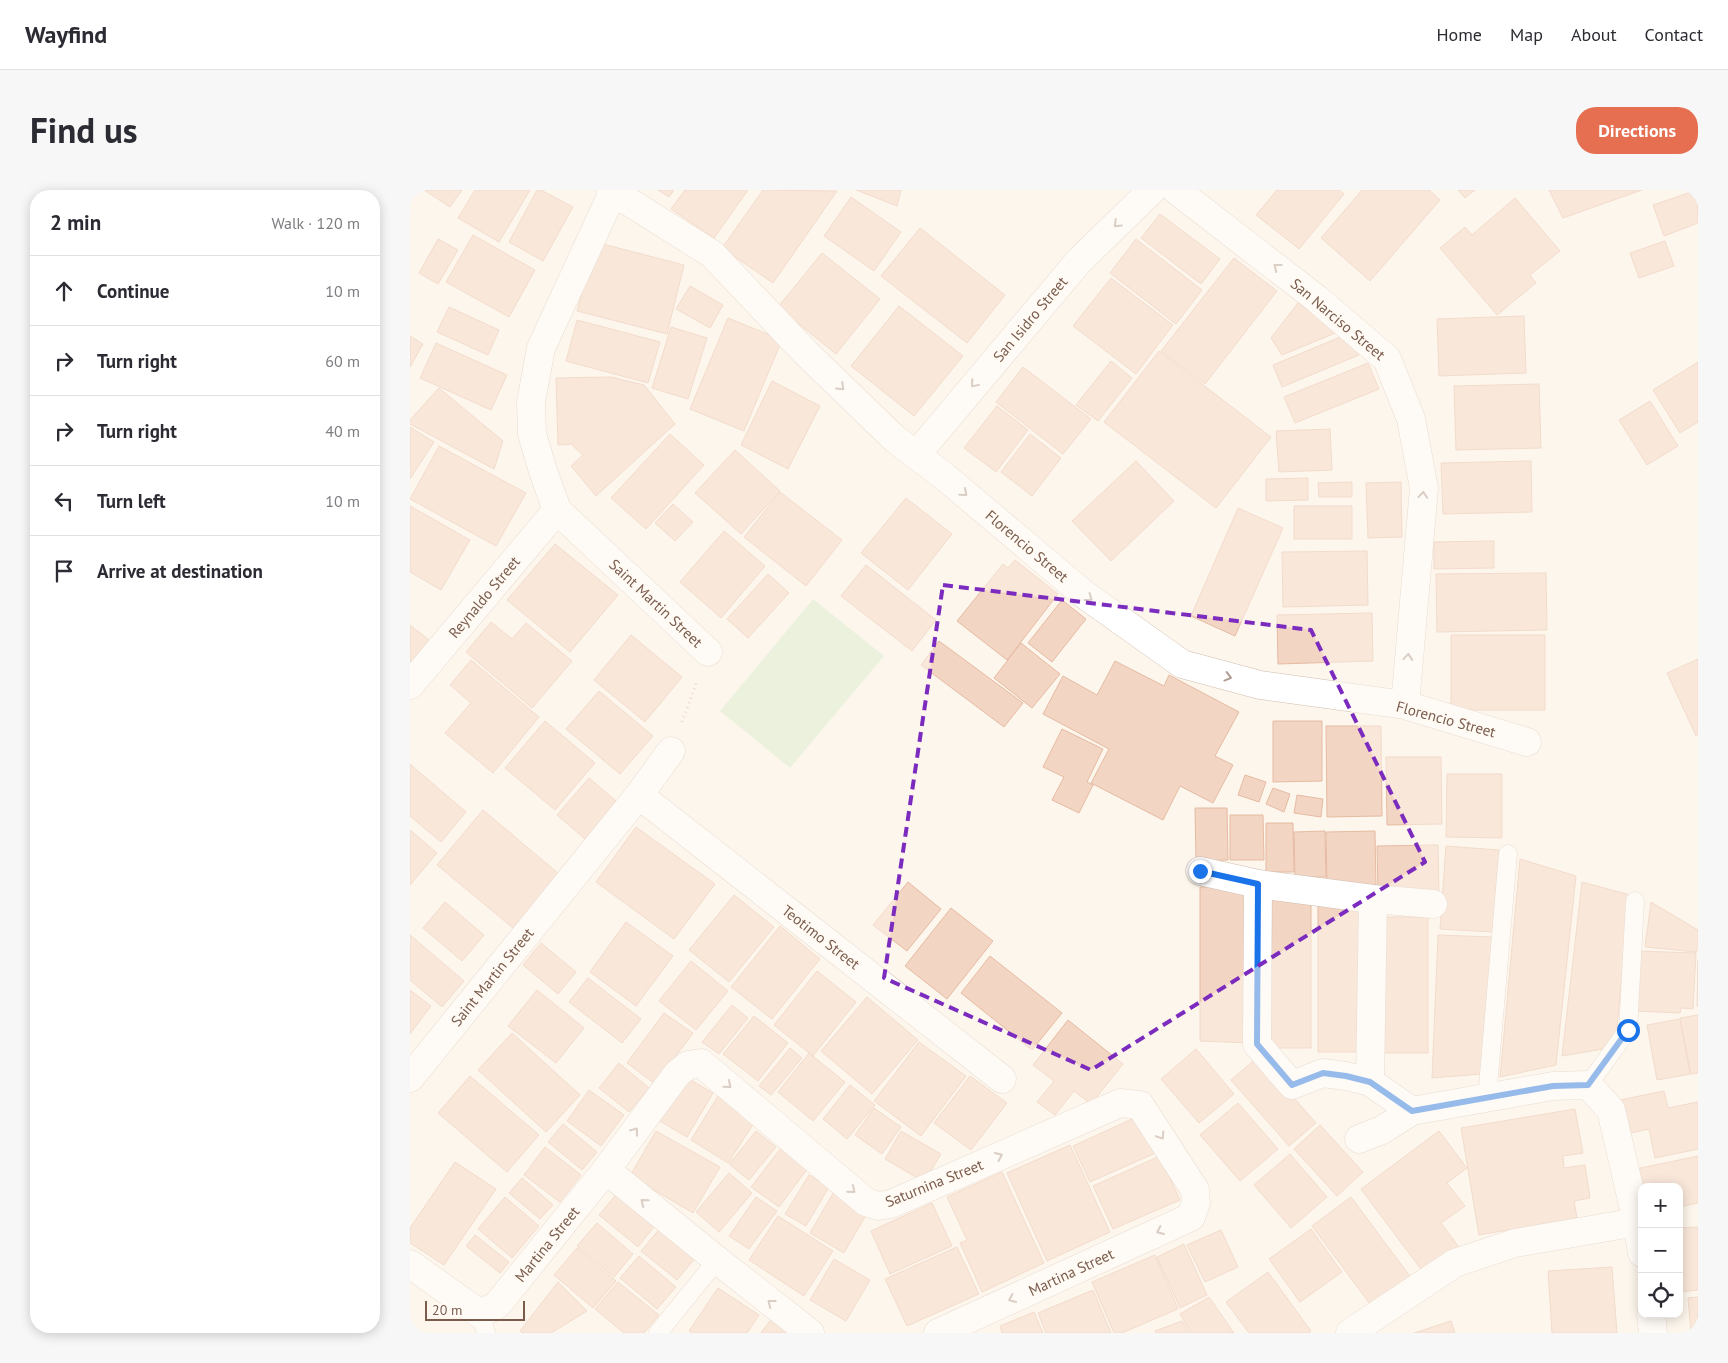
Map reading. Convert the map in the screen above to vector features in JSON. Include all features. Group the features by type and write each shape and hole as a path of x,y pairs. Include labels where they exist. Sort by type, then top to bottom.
{"street":[{"name":"San Isidro Street","path":"916,455 1079,261 1152,190"},
{"name":"San Narciso Street","path":"1176,190 1317,299 1387,359 1411,418 1424,488 1405,705"},
{"name":"Florencio Street","path":"612,191 712,254 806,353 895,439 945,477 1085,595 1182,664 1260,685 1405,705 1527,742"},
{"name":"Saint Martin Street","path":"612,191 541,348 531,402 532,434 542,471 557,510 708,652"},
{"name":"Reynaldo Street","path":"410,685 557,510"},
{"name":"Saint Martin Street","path":"410,1078 639,795 671,750"},
{"name":"Teotimo Street","path":"639,795 1002,1079"},
{"path":"1200,871 1258,884 1373,899 1433,904"},
{"path":"1258,884 1257,1044 1292,1085 1323,1073 1346,1076 1370,1082 1412,1111"},
{"path":"1370,1082 1373,899"},
{"name":"Saturnina Street","path":"688,1065 701,1063 866,1202 878,1206 891,1204 1120,1102 1140,1105 1195,1190 1196,1203"},
{"name":"Martina Street","path":"410,1264 483,1324 606,1170 677,1074 688,1065"},
{"path":"1360,1139 1382,1130 1412,1111 1553,1086 1588,1085 1611,1110 1638,1228"},
{"path":"606,1170 810,1333"},
{"name":"Martina Street","path":"938,1333 1190,1217 1196,1203"},
{"path":"1350,1333 1455,1263 1515,1243 1637,1222"},
{"path":"1651,1318 1653,1333"}],"lane":[{"path":"1487,1098 1508,854"},
{"path":"1588,1085 1628,1030 1635,901"},
{"path":"658,1333 717,1260"}],"path":[{"name":"Saint Martin Street","path":"671,750 708,652"}],"highlighted area":[{"path":"943,585 1311,630 1425,862 1091,1070 884,978"}],"green space":[{"path":"813,599 884,656 790,768 720,711"}],"building":[{"path":"424,190 462,190 450,207"},
{"path":"475,190 530,190 499,242 458,218"},
{"path":"537,190 541,190 573,207 543,261 509,242"},
{"path":"658,190 674,190 669,197"},
{"path":"685,190 748,190 714,238 671,209"},
{"path":"763,190 837,191 773,283 722,248"},
{"path":"856,190 901,190 897,206"},
{"path":"1277,190 1339,190 1344,194 1299,249 1256,215"},
{"path":"1362,190 1429,190 1440,200 1370,281 1321,238"},
{"path":"1458,190 1475,190 1465,198"},
{"path":"1549,190 1642,190 1563,218"},
{"path":"1697,190 1698,223 1664,236 1653,205"},
{"path":"851,197 901,232 874,271 824,236"},
{"path":"1515,198 1560,251 1530,275 1536,283 1497,315 1440,248 1465,227 1472,235"},
{"path":"1160,214 1220,259 1201,284 1141,238"},
{"path":"920,228 1005,295 967,343 881,276"},
{"path":"473,235 535,270 509,317 446,282"},
{"path":"438,239 458,250 438,284 419,273"},
{"path":"1136,239 1202,290 1176,324 1110,273"},
{"path":"1665,241 1674,266 1639,278 1630,253"},
{"path":"595,242 684,265 667,334 577,311"},
{"path":"822,253 880,299 836,354 778,307"},
{"path":"1234,258 1277,291 1205,384 1161,351"},
{"path":"1111,278 1173,325 1136,374 1073,326"},
{"path":"690,286 723,305 710,328 676,309"},
{"path":"1298,303 1338,332 1282,355 1271,338"},
{"path":"899,306 963,356 914,416 851,366"},
{"path":"449,307 499,330 488,355 437,332"},
{"path":"1524,316 1526,373 1439,376 1437,319"},
{"path":"728,318 782,340 744,431 690,409"},
{"path":"577,320 660,342 648,383 566,361"},
{"path":"671,327 707,338 688,399 652,388"},
{"path":"1350,333 1359,355 1282,387 1273,365"},
{"path":"410,336 423,344 410,367"},
{"path":"436,343 507,375 491,410 420,378"},
{"path":"1159,351 1271,437 1216,508 1104,422"},
{"path":"1111,361 1132,378 1098,421 1076,405"},
{"path":"1698,362 1698,422 1680,433 1653,390"},
{"path":"1368,363 1379,389 1295,423 1284,397"},
{"path":"1023,367 1091,419 1063,454 996,402"},
{"path":"611,377 644,385 675,424 596,496 571,466 583,455 573,444 558,445 556,378"},
{"path":"772,381 820,406 788,469 741,445"},
{"path":"1539,384 1541,448 1456,450 1454,386"},
{"path":"439,388 503,441 494,469 410,424 410,420"},
{"path":"1650,401 1678,446 1647,465 1619,420"},
{"path":"997,406 1028,430 996,472 964,448"},
{"path":"410,427 434,442 410,479"},
{"path":"1330,429 1332,470 1279,472 1276,431"},
{"path":"670,434 704,465 646,529 611,498"},
{"path":"1030,434 1061,458 1032,496 1001,472"},
{"path":"439,446 526,493 496,546 410,499"},
{"path":"735,450 780,491 741,534 695,493"},
{"path":"1136,461 1174,501 1111,561 1072,521"},
{"path":"1531,461 1532,512 1443,514 1441,463"},
{"path":"1308,478 1308,500 1266,501 1266,479"},
{"path":"1352,482 1352,497 1319,497 1318,483"},
{"path":"1401,482 1402,537 1368,538 1366,483"},
{"path":"780,492 842,540 806,586 744,537"},
{"path":"906,498 952,534 908,590 861,553"},
{"path":"673,504 693,522 675,541 655,523"},
{"path":"410,506 470,540 441,590 410,572"},
{"path":"1294,506 1352,506 1352,539 1294,539"},
{"path":"1238,508 1283,528 1235,636 1191,616"},
{"path":"724,531 765,566 721,618 680,582"},
{"path":"1494,541 1494,568 1434,569 1434,542"},
{"path":"555,544 618,595 570,652 507,600"},
{"path":"1367,551 1368,605 1283,607 1282,552"},
{"path":"1015,560 1058,594 1007,660 957,621 1003,564 1008,568"},
{"path":"866,565 936,620 912,651 841,596"},
{"path":"1546,573 1547,630 1437,632 1436,574"},
{"path":"768,574 789,593 748,638 727,619"},
{"path":"1062,600 1086,619 1052,662 1028,643"},
{"path":"1372,613 1373,661 1278,664 1277,615"},
{"path":"491,622 512,639 526,623 572,661 532,708 466,652"},
{"path":"410,625 429,640 410,663"},
{"path":"631,635 682,677 645,722 594,680"},
{"path":"1451,635 1545,635 1545,710 1451,710"},
{"path":"939,641 1023,703 1004,727 921,665"},
{"path":"1021,643 1060,674 1032,708 994,678"},
{"path":"1698,659 1698,735 1696,736 1667,673"},
{"path":"471,660 539,717 493,773 445,733 471,703 450,685"},
{"path":"1115,661 1164,686 1169,675 1239,712 1215,756 1233,765 1213,803 1180,786 1163,820 1091,783 1109,749 1043,714 1063,676 1097,695"},
{"path":"599,691 653,736 620,774 566,729"},
{"path":"545,721 595,763 555,810 505,768"},
{"path":"1273,721 1322,721 1322,781 1273,782"},
{"path":"1326,726 1381,726 1382,816 1327,817"},
{"path":"1062,729 1103,749 1087,782 1093,785 1079,813 1052,800 1064,777 1043,767"},
{"path":"1386,757 1441,757 1442,824 1387,825"},
{"path":"410,764 466,812 441,842 410,816"},
{"path":"1447,774 1502,774 1502,838 1446,837"},
{"path":"1245,775 1266,782 1259,802 1238,795"},
{"path":"589,778 616,801 585,839 557,815"},
{"path":"1273,788 1290,794 1284,812 1266,804"},
{"path":"1297,795 1323,799 1321,817 1294,813"},
{"path":"1195,808 1227,808 1228,860 1196,861"},
{"path":"483,810 559,874 513,928 437,865"},
{"path":"1230,815 1263,815 1264,860 1230,860"},
{"path":"1266,823 1293,823 1294,872 1266,872"},
{"path":"636,827 715,884 674,939 596,882"},
{"path":"410,830 437,853 410,885"},
{"path":"1325,831 1326,877 1295,877 1294,832"},
{"path":"1375,831 1376,887 1327,887 1326,832"},
{"path":"1438,845 1439,896 1378,889 1377,846"},
{"path":"1446,846 1499,850 1493,932 1440,929"},
{"path":"1520,859 1576,876 1556,1065 1500,1077"},
{"path":"908,882 941,909 907,951 873,925"},
{"path":"1582,882 1630,895 1615,1047 1562,1056"},
{"path":"1200,887 1248,887 1248,1043 1200,1041"},
{"path":"734,895 774,927 729,982 689,950"},
{"path":"1267,896 1311,896 1311,1048 1267,1048"},
{"path":"445,902 484,935 462,961 423,928"},
{"path":"1318,902 1363,902 1363,1052 1318,1052"},
{"path":"1651,902 1698,930 1698,948 1696,952 1645,947"},
{"path":"951,908 993,941 947,999 905,966"},
{"path":"1379,917 1428,917 1428,1053 1379,1053"},
{"path":"626,922 673,956 636,1006 590,972"},
{"path":"780,926 820,959 772,1019 731,987"},
{"path":"410,935 464,981 442,1007 410,980"},
{"path":"1438,935 1492,937 1481,1074 1432,1078"},
{"path":"541,943 576,972 558,994 523,965"},
{"path":"1638,951 1696,953 1693,1009 1681,1008 1680,1013 1636,1011"},
{"path":"990,956 1062,1013 1032,1050 961,993"},
{"path":"1698,960 1698,1006 1697,1006"},
{"path":"691,961 728,991 696,1030 659,1001"},
{"path":"817,971 856,1002 813,1056 774,1025"},
{"path":"588,978 641,1019 622,1043 569,1002"},
{"path":"410,990 431,1006 410,1034"},
{"path":"537,990 584,1028 556,1063 508,1026"},
{"path":"867,997 918,1040 872,1094 821,1051"},
{"path":"732,1005 748,1018 719,1054 702,1042"},
{"path":"664,1013 693,1033 655,1084 627,1063"},
{"path":"1698,1015 1698,1073 1691,1074 1680,1018"},
{"path":"754,1016 788,1043 758,1081 723,1054"},
{"path":"1680,1019 1690,1074 1657,1080 1647,1025"},
{"path":"1068,1020 1123,1064 1091,1104 1074,1091 1055,1115 1037,1102 1054,1081 1033,1065"},
{"path":"512,1033 580,1095 546,1132 478,1070"},
{"path":"919,1042 966,1076 921,1136 874,1101"},
{"path":"790,1048 802,1058 771,1095 759,1086"},
{"path":"1196,1049 1234,1094 1199,1123 1161,1079"},
{"path":"809,1053 845,1082 813,1121 778,1092"},
{"path":"1258,1057 1316,1123 1289,1146 1231,1080"},
{"path":"619,1063 649,1088 629,1112 599,1088"},
{"path":"470,1076 539,1135 507,1172 438,1113"},
{"path":"684,1076 713,1093 687,1137 658,1120"},
{"path":"970,1076 1007,1103 971,1150 934,1123"},
{"path":"850,1085 875,1105 847,1139 823,1119"},
{"path":"589,1090 624,1115 601,1146 567,1121"},
{"path":"1664,1091 1668,1108 1698,1102 1698,1149 1655,1158 1649,1129 1622,1135 1615,1101"},
{"path":"718,1096 756,1120 728,1163 691,1140"},
{"path":"1238,1103 1278,1149 1240,1181 1200,1135"},
{"path":"874,1108 901,1127 882,1154 855,1135"},
{"path":"1575,1109 1583,1153 1563,1156 1564,1168 1585,1165 1590,1198 1574,1201 1577,1218 1479,1235 1461,1128"},
{"path":"1143,1114 1160,1151 1090,1182 1073,1146"},
{"path":"563,1124 597,1152 582,1170 548,1142"},
{"path":"1320,1125 1363,1172 1337,1196 1294,1149"},
{"path":"656,1131 720,1167 693,1213 630,1176"},
{"path":"756,1131 776,1147 749,1180 729,1164"},
{"path":"901,1131 941,1154 924,1182 885,1159"},
{"path":"1439,1131 1467,1168 1447,1183 1465,1206 1441,1223 1461,1250 1426,1276 1361,1189"},
{"path":"784,1144 811,1164 779,1207 751,1187"},
{"path":"1070,1145 1110,1232 1047,1261 1007,1173"},
{"path":"545,1147 581,1175 560,1202 524,1175"},
{"path":"1290,1154 1327,1197 1291,1228 1254,1185"},
{"path":"1160,1156 1180,1200 1113,1229 1093,1186"},
{"path":"1698,1156 1698,1203 1683,1206 1683,1183 1639,1183 1631,1170"},
{"path":"455,1162 496,1189 444,1265 410,1243 410,1228"},
{"path":"1002,1172 1044,1263 982,1292 960,1243 967,1240 947,1197"},
{"path":"729,1173 752,1193 719,1232 696,1212"},
{"path":"809,1175 829,1187 806,1226 785,1214"},
{"path":"522,1178 553,1205 540,1219 509,1193"},
{"path":"836,1188 870,1208 844,1253 810,1233"},
{"path":"619,1191 657,1223 638,1247 599,1215"},
{"path":"505,1197 539,1226 512,1258 478,1229"},
{"path":"756,1197 777,1211 749,1249 729,1236"},
{"path":"1351,1197 1412,1279 1373,1308 1312,1226"},
{"path":"932,1203 952,1246 890,1274 871,1231"},
{"path":"778,1216 833,1251 804,1296 749,1260"},
{"path":"597,1223 633,1254 614,1277 577,1246"},
{"path":"662,1226 697,1256 677,1280 641,1251"},
{"path":"1698,1227 1698,1290 1683,1292 1683,1228"},
{"path":"1311,1229 1342,1272 1300,1302 1269,1259"},
{"path":"1221,1230 1238,1267 1205,1282 1187,1245"},
{"path":"475,1235 509,1262 500,1273 466,1246"},
{"path":"1184,1244 1207,1295 1180,1308 1157,1257"},
{"path":"957,1247 979,1294 907,1326 885,1279"},
{"path":"577,1248 616,1281 593,1308 554,1275"},
{"path":"1155,1255 1178,1309 1122,1333 1114,1333 1092,1282"},
{"path":"639,1256 676,1287 657,1309 620,1278"},
{"path":"834,1259 870,1280 846,1321 810,1300"},
{"path":"1612,1267 1617,1333 1552,1333 1548,1271"},
{"path":"1268,1272 1311,1331 1309,1333 1249,1333 1226,1302"},
{"path":"558,1282 587,1311 551,1333 523,1333 520,1331"},
{"path":"618,1282 659,1315 644,1333 624,1333 595,1309"},
{"path":"718,1288 759,1315 747,1333 692,1333 689,1331"},
{"path":"1093,1290 1111,1333 1046,1333 1038,1313"},
{"path":"1209,1297 1234,1333 1191,1333 1180,1314"},
{"path":"1698,1297 1698,1333 1691,1333 1688,1298"},
{"path":"1034,1312 1043,1333 1002,1333 1000,1326"},
{"path":"775,1314 801,1333 761,1333"},
{"path":"1182,1321 1189,1333 1156,1333 1155,1331"},
{"path":"1451,1321 1455,1333 1414,1333"}],"route":[{"path":"1200,871 1258,884 1257,1044 1292,1085 1323,1073 1346,1076 1370,1082 1412,1111 1553,1086 1588,1085 1628,1030"}]}
